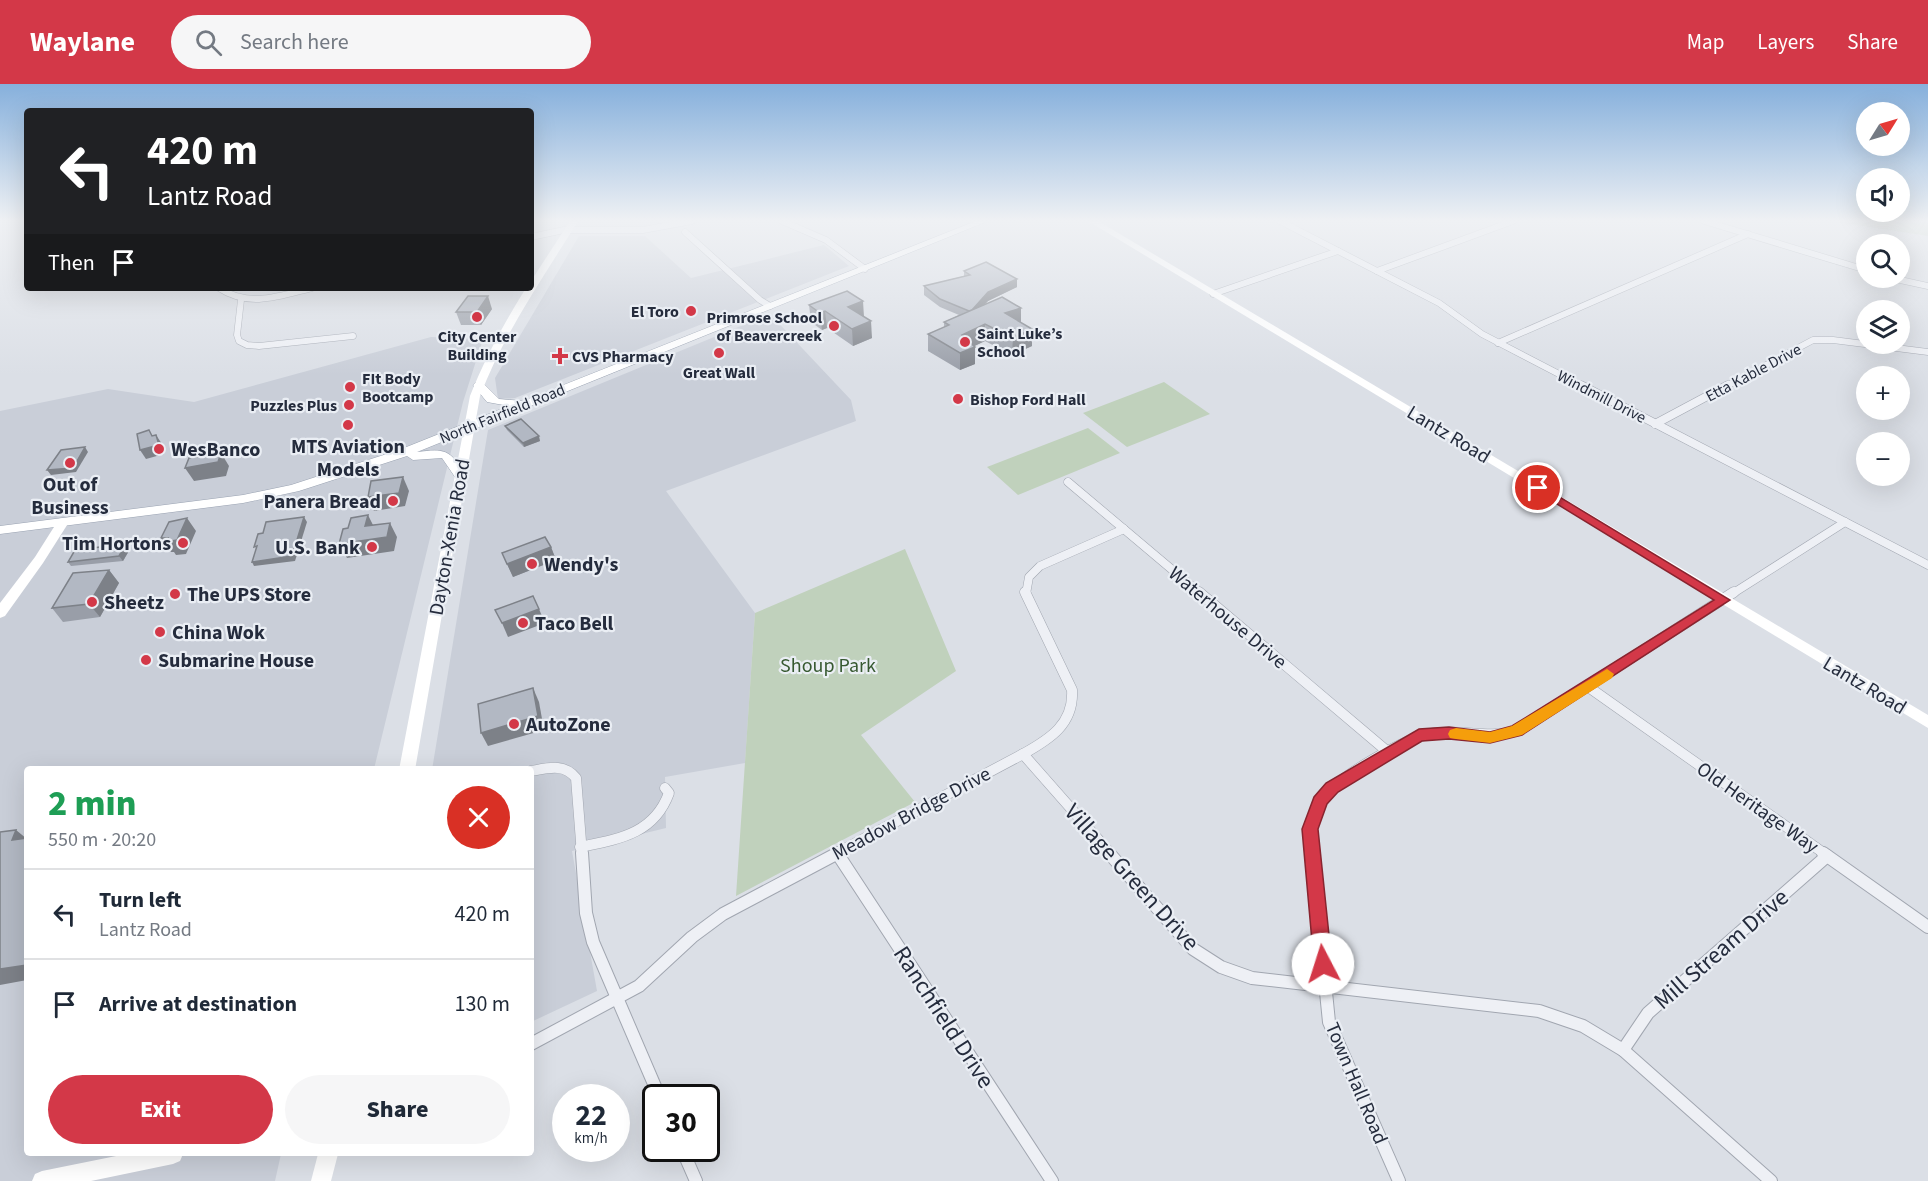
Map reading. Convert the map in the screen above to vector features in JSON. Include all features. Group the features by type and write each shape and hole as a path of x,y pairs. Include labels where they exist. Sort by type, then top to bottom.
{"main road":[{"name":"North Fairfield Road","path":"0,530 243,499 294,488 392,457 857,272"},
{"path":"479,385 487,397 497,403 530,402"},
{"path":"392,457 438,453 446,455 460,474"}],"street":[{"name":"Dayton-Xenia Road","path":"534,286 542,272"},
{"path":"729,272 770,306"},
{"name":"Lantz Road","path":"1177,272 1928,722"},
{"path":"1213,294 1276,272"},
{"name":"Windmill Drive","path":"1379,272 1439,303 1471,328 1498,343 1928,565"},
{"path":"1498,343 1660,272"},
{"path":"1910,282 1928,286"},
{"path":"224,291 241,300 260,300 299,291"},
{"name":"Dayton-Xenia Road","path":"408,766 460,474 479,385 504,334 531,291"},
{"path":"241,300 237,335 239,341 244,344 260,346 353,336"},
{"name":"Etta Kable Drive","path":"1655,424 1813,340 1833,340 1928,352"},
{"name":"Waterhouse Drive","path":"1068,482 1388,752"},
{"path":"0,613 39,560 63,522"},
{"name":"Town Hall Road","path":"1399,1181 1329,1022 1310,829 1320,801 1339,782 1410,739 1428,733 1481,737 1504,736 1516,731 1845,522"},
{"name":"Meadow Bridge Drive","path":"534,1042 617,999 650,978 711,922 836,852 1023,754 1048,740 1061,729 1073,706 1073,692 1026,597 1027,579 1045,563 1124,529"},
{"name":"Old Heritage Way","path":"1587,686 1928,927"},
{"name":"Village Green Drive","path":"1023,754 1200,955 1219,967 1242,976 1539,1011 1583,1026 1623,1050 1771,1181"},
{"path":"534,771 560,767 572,772 576,778 586,913 593,942 654,1084"},
{"path":"580,848 624,838 644,828 659,813 668,797 669,793 665,788"},
{"name":"Ranchfield Drive","path":"836,852 1052,1181"},
{"name":"Mill Stream Drive","path":"1623,1050 1648,1013 1827,856"},
{"path":"42,1181 163,1156"},
{"path":"321,1181 327,1156"},
{"path":"688,1162 696,1181"}],"shaded area":[{"path":"558,272 685,272 691,278 714,272 833,272 515,398 498,399 495,378"},
{"path":"770,314 851,400 856,421 666,491 755,613 745,763 665,777 666,828 572,851 597,991 534,1021 534,766 433,766 488,430"},
{"path":"431,337 483,339 463,402 375,766 24,766 24,1156 281,1156 275,1181 0,1181 0,411 108,389 194,402"}],"green space":[{"path":"1164,382 1210,414 1127,447 1083,413"},
{"path":"1088,428 1120,453 1018,495 987,467"},
{"name":"Shoup Park","path":"905,549 956,671 861,735 915,802 736,896 755,613"}],"building":[{"path":"966,272 1005,272 1017,279 988,292 969,311 940,299 924,286 970,275"},
{"path":"847,291 863,301 848,307 871,321 852,329 825,311 820,313 809,305"},
{"path":"468,296 488,296 477,312 456,312"},
{"path":"1002,297 1021,308 1005,313 1032,329 1013,338 985,324 962,335 975,347 960,353 928,334 949,325 944,322"},
{"path":"521,419 539,436 523,443 505,426"},
{"path":"149,430 152,436 156,435 159,445 140,450 137,434"},
{"path":"85,447 73,468 47,470 61,450"},
{"path":"221,453 218,462 185,468 189,458"},
{"path":"403,477 399,493 368,497 371,481"},
{"path":"368,515 365,526 390,523 387,537 339,544 343,529 348,528 351,518"},
{"path":"304,517 292,556 252,562 258,534 263,533 266,522"},
{"path":"187,518 177,540 166,542 168,538 161,538 169,522"},
{"path":"545,537 551,547 507,564 502,553"},
{"path":"126,544 119,556 68,562 75,550"},
{"path":"109,570 89,604 52,608 73,573"},
{"path":"533,596 539,609 502,623 495,610"},
{"path":"533,688 538,716 481,733 478,704"},
{"path":"16,830 12,840 24,838 24,965 0,969 0,832"}],"slow traffic":[{"path":"1456,734 1472,737 1504,736 1516,731 1607,674"}],"place":[{"name":"El Toro","path":"691,311"},
{"name":"City Center Building","path":"477,317"},
{"name":"Primrose School of Beavercreek","path":"834,326"},
{"name":"Saint Luke’s School","path":"965,342"},
{"name":"Great Wall","path":"719,353"},
{"name":"CVS Pharmacy","path":"560,356"},
{"name":"FIt Body Bootcamp","path":"350,387"},
{"name":"Bishop Ford Hall","path":"958,399"},
{"name":"Puzzles Plus","path":"349,405"},
{"name":"MTS Aviation Models","path":"348,425"},
{"name":"WesBanco","path":"159,449"},
{"name":"Out of Business","path":"70,463"},
{"name":"Panera Bread","path":"393,501"},
{"name":"Tim Hortons","path":"183,543"},
{"name":"U.S. Bank","path":"372,547"},
{"name":"Wendy's","path":"532,564"},
{"name":"The UPS Store","path":"175,594"},
{"name":"Sheetz","path":"92,602"},
{"name":"Taco Bell","path":"523,623"},
{"name":"China Wok","path":"160,632"},
{"name":"Submarine House","path":"146,660"},
{"name":"AutoZone","path":"514,724"}],"route":[{"path":"1323,964 1310,829 1320,801 1332,788 1419,735 1449,733 1490,737 1504,736 1516,731 1724,600 1538,488"}]}
